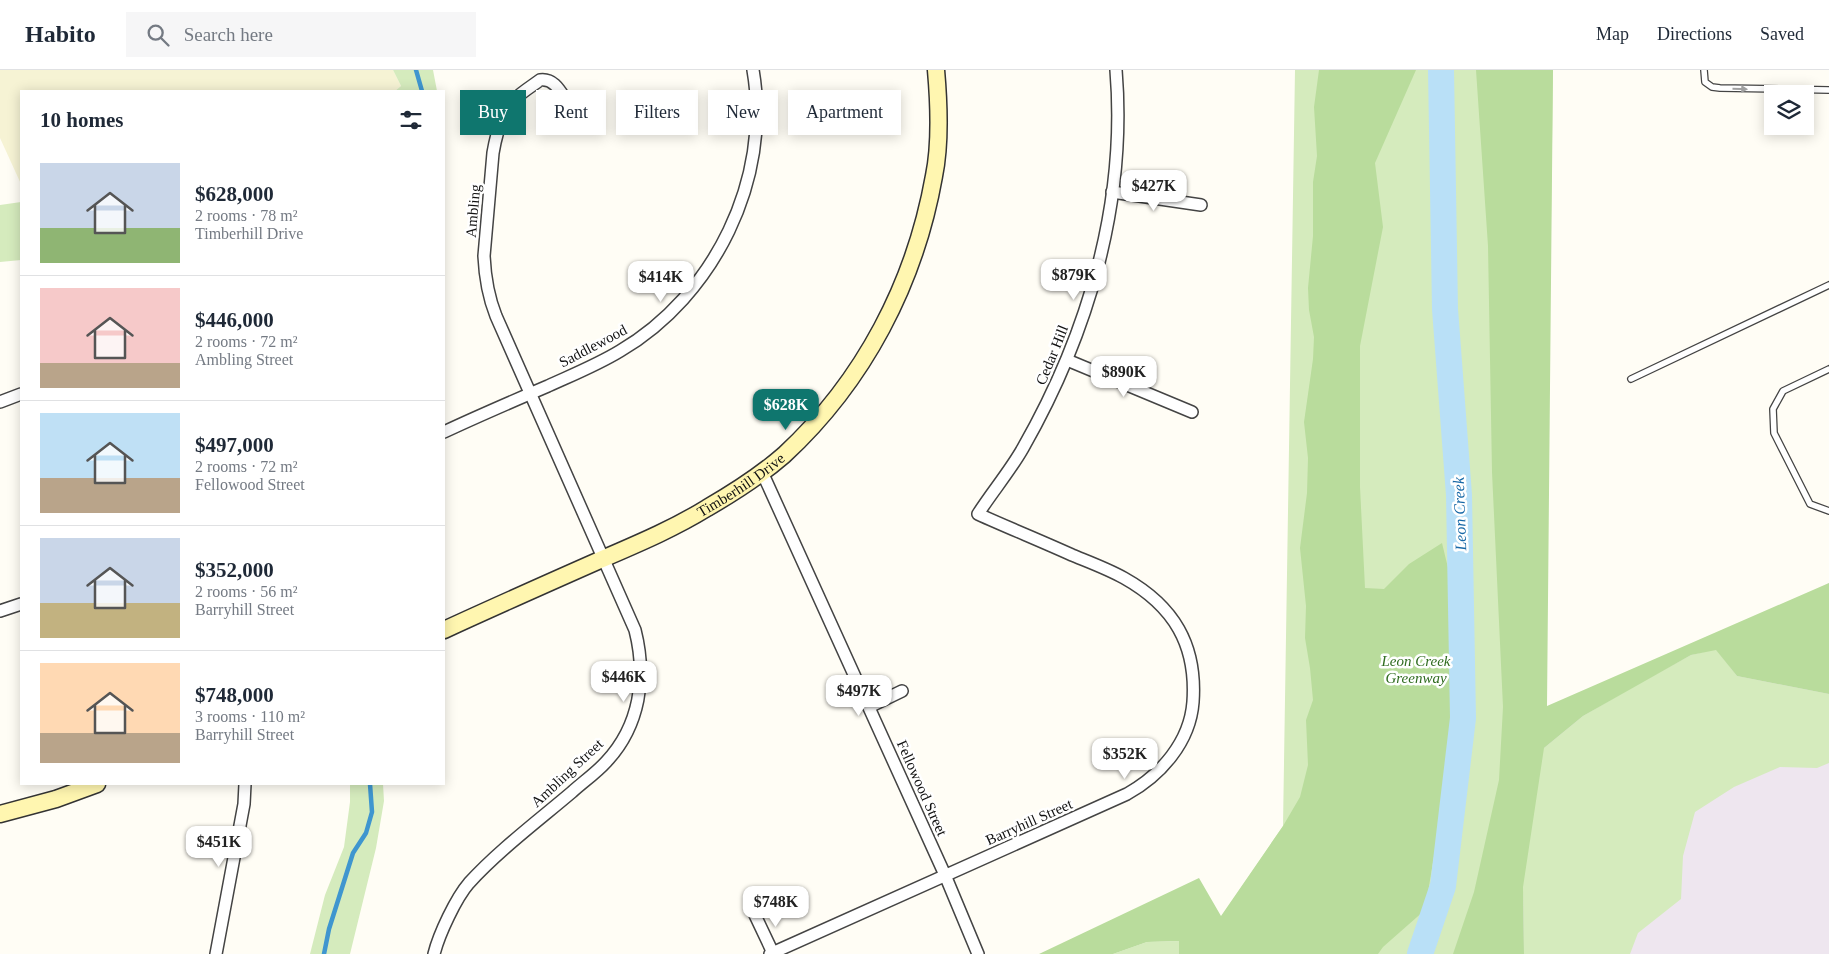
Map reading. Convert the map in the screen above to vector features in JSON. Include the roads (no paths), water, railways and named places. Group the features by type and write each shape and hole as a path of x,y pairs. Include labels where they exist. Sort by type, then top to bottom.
{"street":[{"name":"Saddlewood","path":"445,432 594,365 620,351 645,335 688,295 706,271 721,246 734,220 744,192 751,164 755,134 756,105 753,70"},
{"name":"Timberhill Drive","path":"445,630 664,532 707,509 762,472 782,456 814,425 845,387 873,346 896,302 912,261 935,175 938,120 936,70"},
{"name":"Cedar Hill","path":"978,514 1022,451 1052,393 1076,337 1097,273 1116,162 1119,106 1116,70"},
{"name":"Ambling","path":"530,393 496,316 487,286 484,256 493,153 496,138 504,117 515,99 540,80 545,79 553,82 558,90"},
{"path":"1112,192 1200,205"},
{"path":"1067,360 1192,412"},
{"name":"Ambling Street","path":"434,954 454,907 468,884 488,864 606,762 630,727 641,686 642,672 639,644 630,617 530,393"},
{"path":"0,402 20,394"},
{"name":"Fellowood Street","path":"762,472 945,876 978,954"},
{"name":"Barryhill Street","path":"772,953 1138,788 1158,773 1174,753 1186,731 1192,707 1194,682 1191,657 1182,634 1170,615 1153,597 1124,577 978,514"},
{"path":"0,611 20,604"},
{"path":"869,707 902,691"},
{"path":"0,814 56,799 94,785"},
{"path":"216,954 244,804 245,785"},
{"path":"756,915 772,953"}],"lane":[{"path":"1704,70 1705,82 1712,87 1829,90"},
{"path":"1631,380 1829,285"},
{"path":"1829,369 1783,391 1773,409 1774,433 1810,504 1829,511"}],"waterway":[{"path":"416,70 422,90"},
{"name":"Leon Creek","path":"1420,954 1443,886 1463,718 1459,495 1445,309 1441,70"},
{"path":"324,954 329,929 353,853 366,833 372,812 370,785"}],"park label":[{"name":"Leon Creek Greenway","path":"1416,670"}]}
